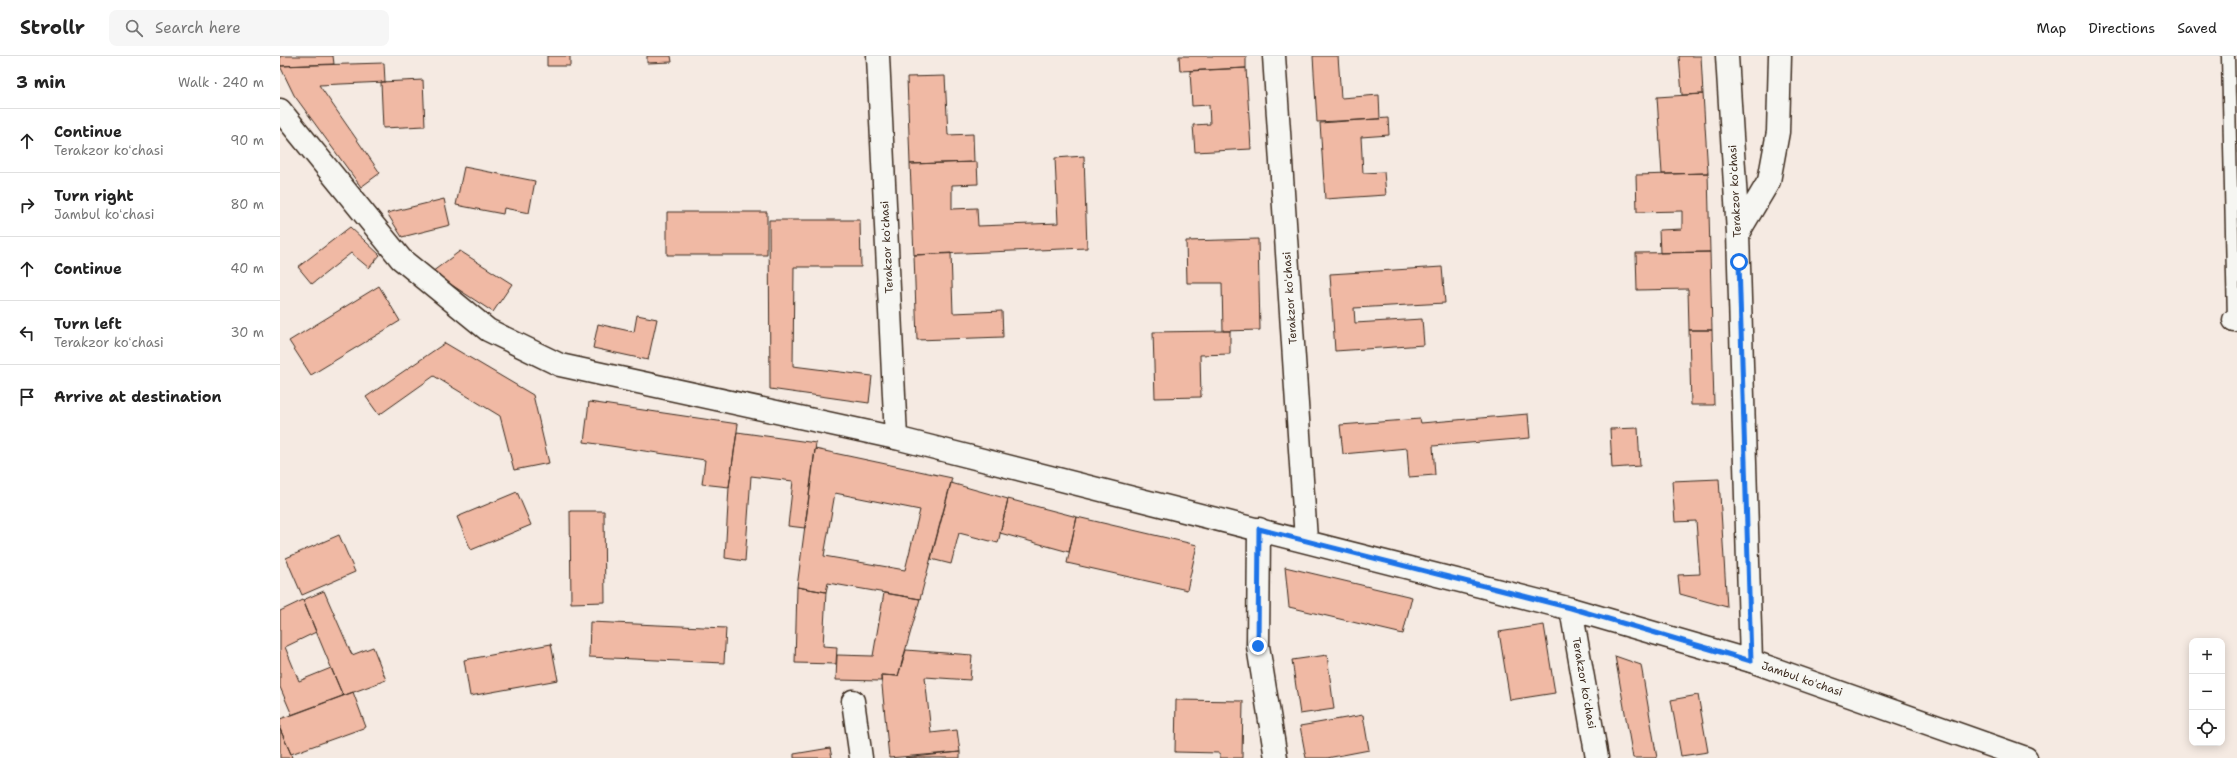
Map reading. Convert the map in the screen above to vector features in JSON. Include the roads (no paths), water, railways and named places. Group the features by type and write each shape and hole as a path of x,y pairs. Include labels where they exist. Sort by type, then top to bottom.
{"street":[{"name":"Terakzor koʻchasi","path":"878,56 896,438"},
{"name":"Terakzor koʻchasi","path":"1274,56 1306,540"},
{"name":"Terakzor koʻchasi","path":"1727,56 1738,233 1751,661"},
{"path":"1738,233 1769,181 1778,132 1780,56"},
{"name":"Jambul koʻchasi","path":"280,110 401,259 488,330 560,365 896,438 1306,540 1571,608 1751,661 2026,758"},
{"path":"1259,529 1258,646 1276,758"},
{"name":"Terakzor koʻchasi","path":"1571,608 1597,758"},
{"path":"854,701 861,758"}],"lane":[{"path":"2228,56 2236,321"}]}
